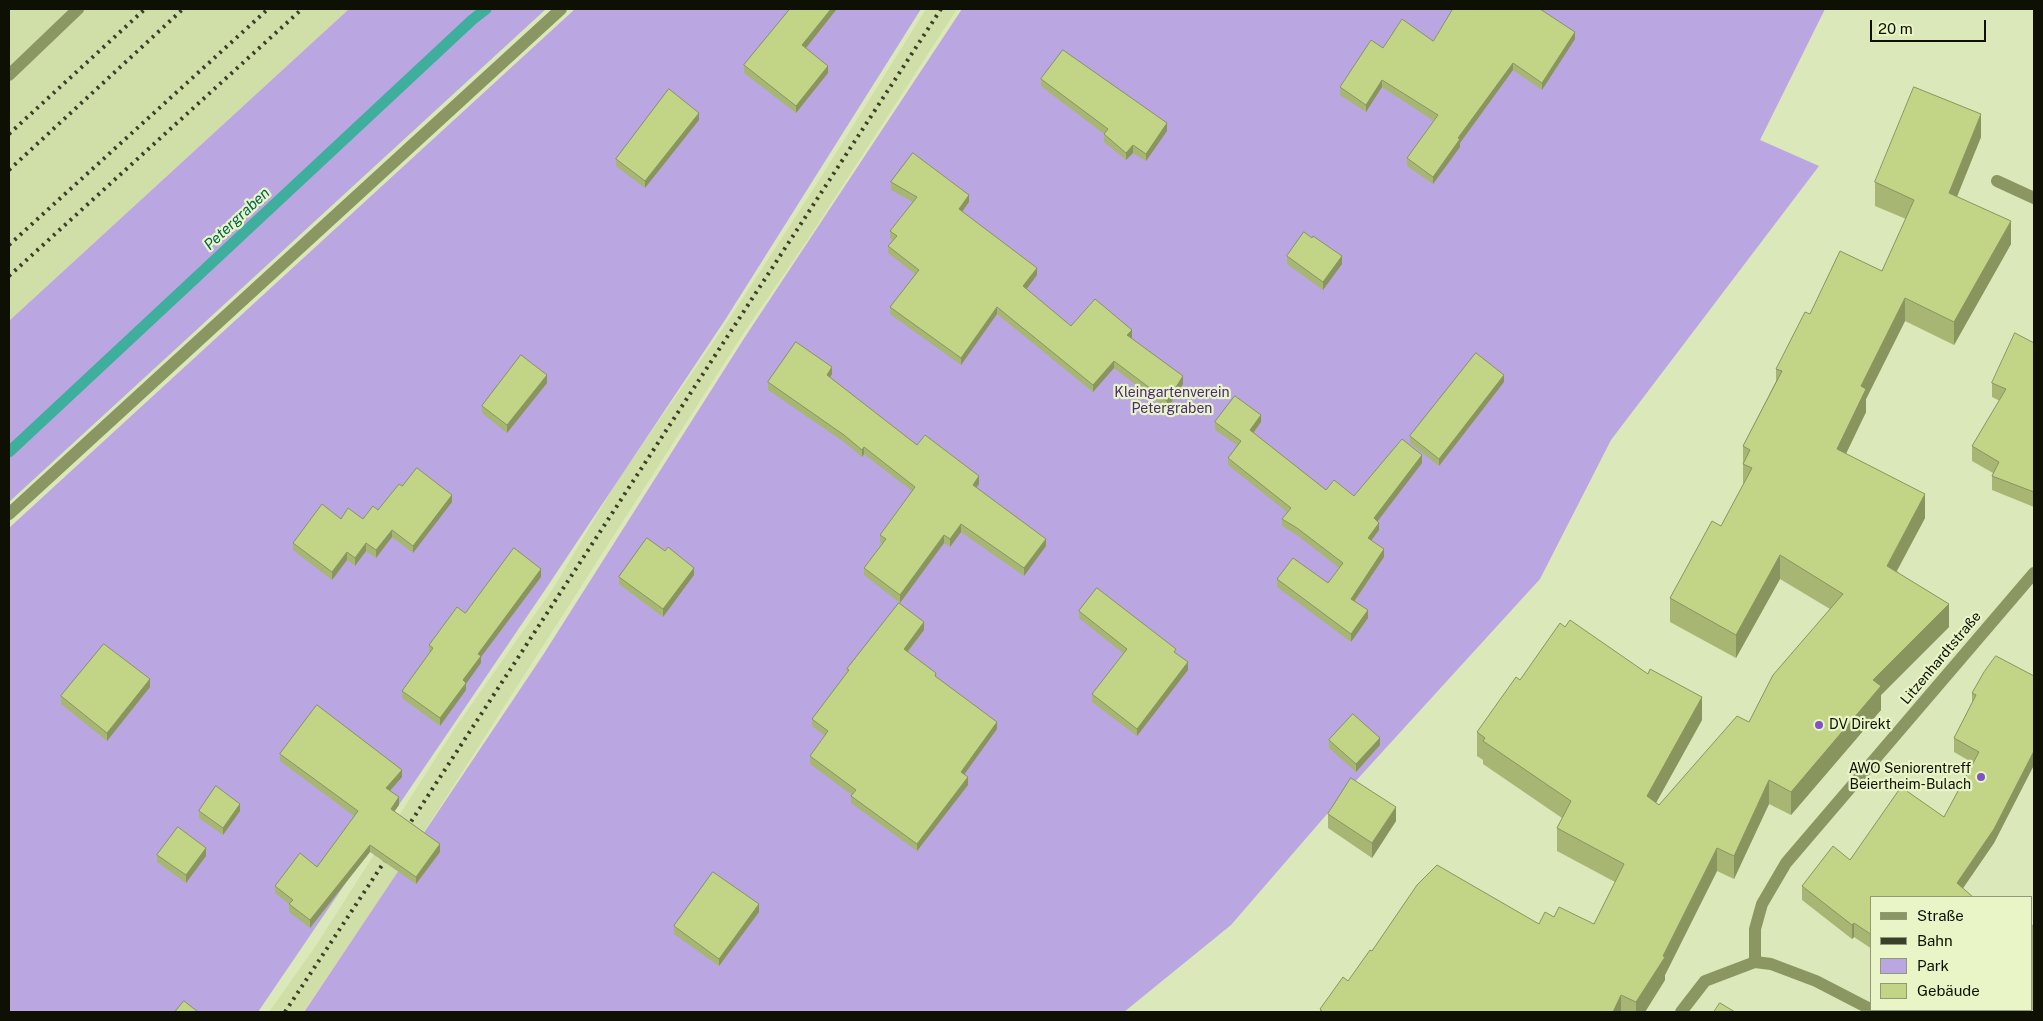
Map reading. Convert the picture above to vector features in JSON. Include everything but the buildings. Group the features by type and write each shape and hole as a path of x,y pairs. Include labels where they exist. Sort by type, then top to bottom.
{"street":[{"path":"9,75 78,9"},
{"path":"9,514 561,9"},
{"path":"1997,181 2034,198"},
{"name":"Litzenhardtstraße","path":"1755,962 1755,929 1762,904 1786,863 2034,573"},
{"path":"1681,1012 1705,981 1755,962 1771,964 1816,981 1870,1009"}],"shaded area":[{"path":"9,9 349,9 9,321"},
{"path":"926,9 957,9 808,239 741,337 393,880 303,1012 269,1012 315,947 455,728 552,590 618,480 728,321"}],"green space":[{"path":"349,9 546,9 9,502 9,321"},
{"path":"575,9 921,9 725,320 547,587 258,1012 9,1012 9,528"},
{"name":"Kleingartenverein Petergraben","path":"962,9 1825,9 1760,140 1819,166 1611,440 1540,579 1353,784 1231,925 1124,1012 304,1012 543,655 745,337"}],"waterway":[{"name":"Petergraben","path":"9,452 486,9"}],"railway":[{"path":"9,134 145,9"},
{"path":"9,170 183,9"},
{"path":"9,245 268,9"},
{"path":"9,276 302,9"},
{"path":"403,834 941,9"},
{"path":"285,1012 392,850"}],"place":[{"name":"DV Direkt","path":"1819,725"},
{"name":"AWO Seniorentreff Beiertheim-Bulach","path":"1981,777"}]}
